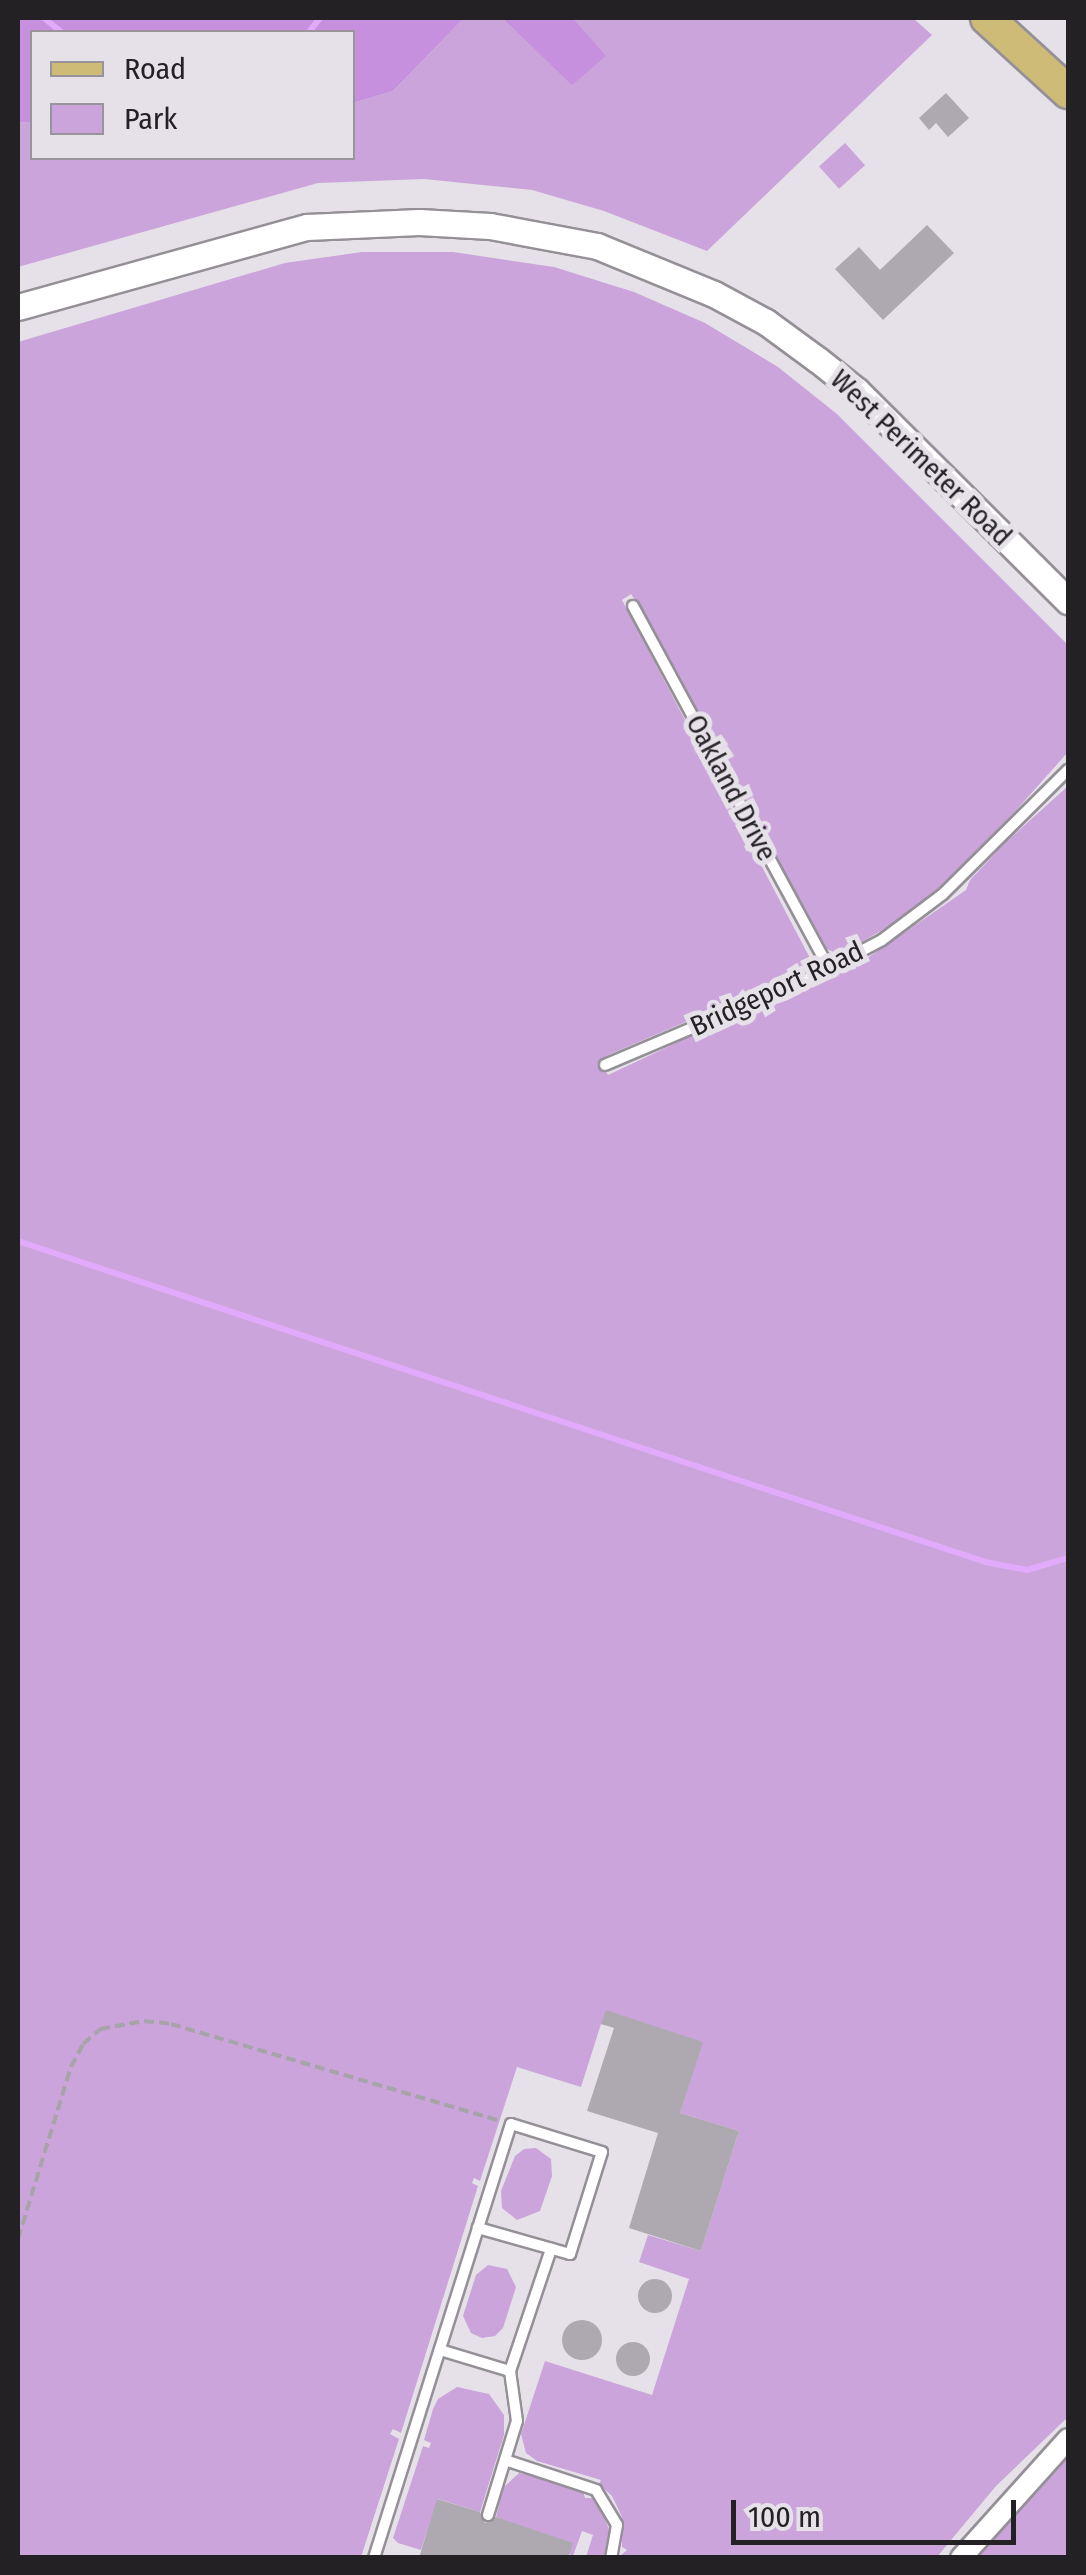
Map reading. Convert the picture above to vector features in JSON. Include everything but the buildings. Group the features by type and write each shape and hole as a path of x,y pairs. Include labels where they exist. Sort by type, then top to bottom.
{"main road":[{"path":"987,18 1068,92"}],"street":[{"name":"West Perimeter Road","path":"18,307 307,227 419,222 490,226 597,246 714,294 766,322 818,360 857,391 1068,601"},
{"path":"961,2558 1068,2440"}],"lane":[{"name":"Oakland Drive","path":"633,606 830,969"},
{"name":"Bridgeport Road","path":"605,1066 830,969 882,940 930,905 1068,770"},
{"path":"374,2558 478,2228 505,2122 602,2152 570,2254 478,2228"},
{"path":"488,2514 517,2421 510,2371 552,2249"},
{"path":"440,2350 510,2371"},
{"path":"505,2460 596,2490 616,2525 611,2558"}],"path":[{"path":"18,2239 71,2068 84,2044 100,2029 112,2026 171,2024 505,2122"}],"green space":[{"path":"464,18 502,18 572,84 605,56 573,18 913,18 932,35 707,251 604,211 532,190 424,179 318,183 18,267 18,122 30,123 30,160 355,160 355,102 393,91"},
{"path":"845,143 865,165 839,189 819,166"},
{"path":"362,252 453,252 554,267 634,292 705,323 778,367 837,414 1068,645 1068,752 996,833 932,894 904,917 840,955 822,947 813,933 645,615 631,594 622,600 811,960 807,970 608,1055 599,1061 608,1075 712,1026 788,1000 869,957 966,890 970,880 1005,843 1068,786 1068,2417 996,2486 937,2557 619,2557 627,2550 622,2547 622,2517 612,2496 599,2484 601,2480 537,2461 526,2453 521,2434 545,2361 652,2395 689,2279 639,2262 648,2235 701,2251 739,2131 680,2113 702,2042 601,2024 581,2087 517,2067 480,2181 474,2178 472,2183 478,2186 401,2433 393,2429 390,2434 399,2439 361,2557 18,2558 18,342 285,263"},
{"path":"536,2148 551,2159 552,2176 540,2211 517,2220 502,2208 501,2191 515,2156 524,2149"},
{"path":"488,2265 507,2269 516,2287 503,2328 495,2336 482,2338 471,2333 463,2316 476,2275"},
{"path":"457,2387 489,2394 504,2415 504,2435 480,2512 438,2499 421,2550 393,2538 423,2446 429,2448 431,2443 424,2440 433,2409 438,2399"},
{"path":"1068,2458 1068,2557 975,2558 1000,2527"},
{"path":"519,2473 582,2488 585,2498 595,2498 610,2531 604,2557 586,2557 593,2535 582,2531 573,2556 496,2517 503,2488"}],"shaded area":[{"path":"18,18 464,18 393,91 355,102 355,30 30,30 30,123 18,122"},
{"path":"502,18 573,18 606,56 572,85"}],"waterway":[{"path":"44,18 59,30"},
{"path":"311,30 320,18"},
{"path":"18,1241 985,1562 1027,1570 1068,1558"}]}
